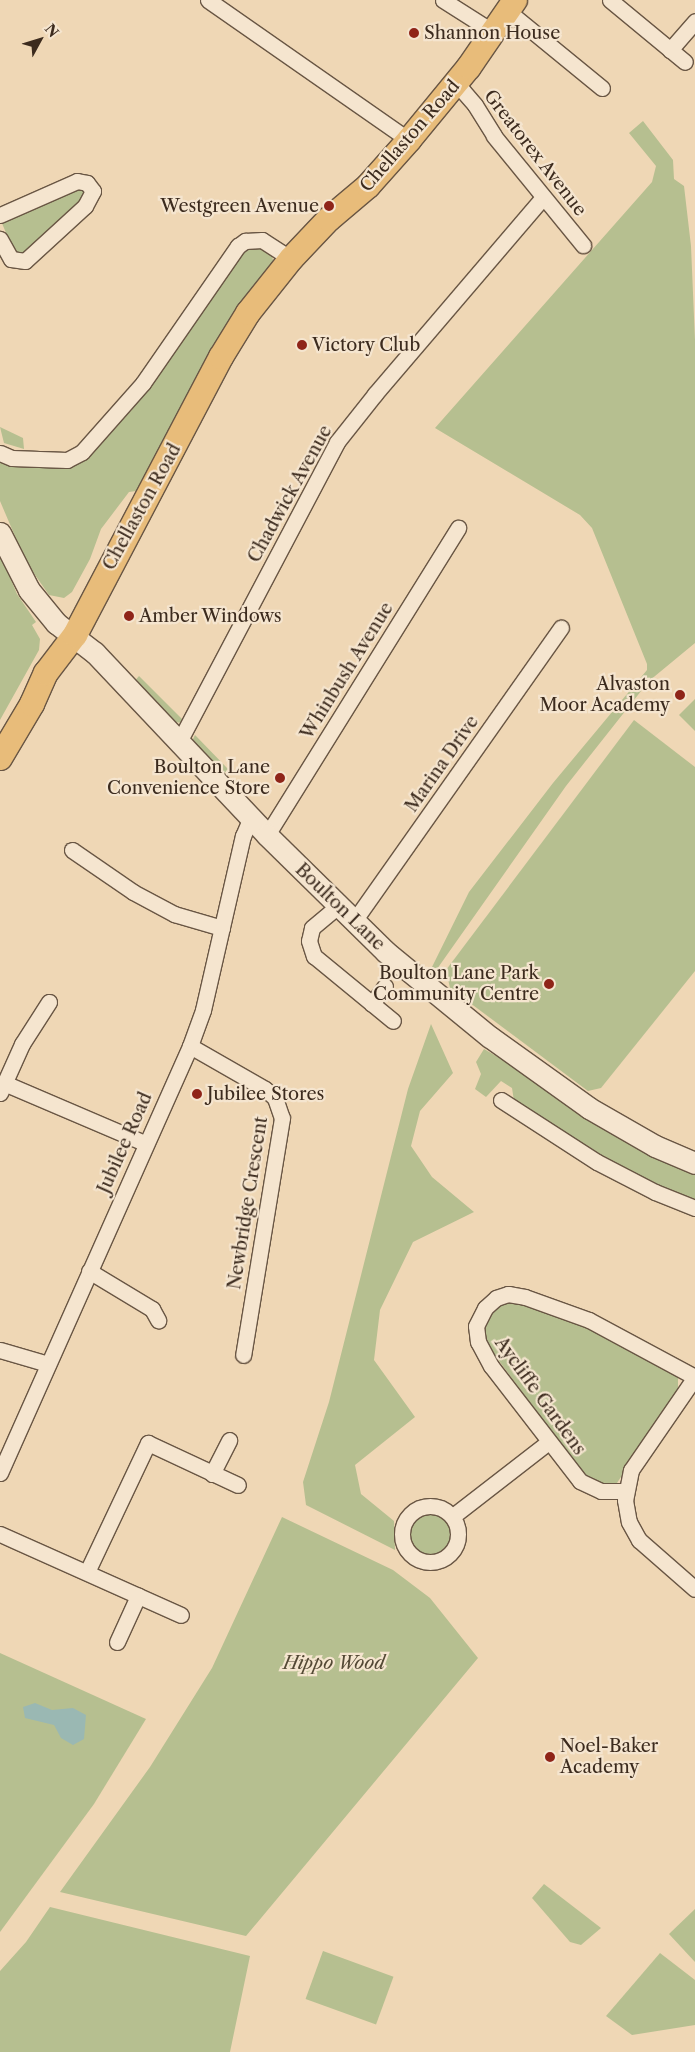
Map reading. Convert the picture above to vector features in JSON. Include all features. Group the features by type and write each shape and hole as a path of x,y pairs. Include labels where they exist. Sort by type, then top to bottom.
{"main road":[{"name":"Chellaston Road","path":"1,755 46,673 75,635 221,357 248,314 291,259 329,219 368,186 409,140 495,33 512,6"}],"street":[{"path":"208,0 409,140"},
{"path":"443,0 495,33"},
{"path":"610,0 685,62"},
{"path":"512,6 602,88"},
{"path":"670,50 695,21"},
{"name":"Greatorex Avenue","path":"454,86 463,91 475,104 494,136 583,245"},
{"path":"0,215 77,181 87,183 93,191 85,206 25,261 11,260 0,239"},
{"name":"Chadwick Avenue","path":"180,740 317,477 342,436 543,198"},
{"path":"0,453 17,458 67,460 94,441 138,390 223,268 245,241 262,240 291,259"},
{"name":"Whinbush Avenue","path":"267,835 458,528"},
{"name":"Boulton Lane","path":"0,533 29,590 56,622 75,635 180,740 267,835 354,921 451,1006 536,1072 624,1130 695,1163"},
{"name":"Marina Drive","path":"354,921 561,628"},
{"name":"Jubilee Road","path":"0,1473 145,1143 190,1046 203,1010 243,836 251,817"},
{"path":"72,850 132,892 174,914 222,928"},
{"path":"338,906 312,928 312,951 317,961 393,1021"},
{"path":"372,1004 385,986"},
{"path":"49,1002 22,1044 2,1088 145,1143"},
{"name":"Newbridge Crescent","path":"190,1046 265,1090 275,1098 282,1118 243,1355"},
{"path":"501,1100 596,1162 655,1192 695,1208"},
{"path":"89,1271 152,1308 158,1320"},
{"name":"Aycliffe Gardens","path":"625,1491 601,1491 585,1485 547,1442 491,1366 478,1342 479,1318 496,1298 510,1294 525,1297 589,1320 695,1377"},
{"path":"0,1350 48,1364"},
{"path":"695,1377 631,1470 625,1491 629,1522 639,1540 695,1589"},
{"path":"212,1474 229,1440"},
{"path":"453,1516 547,1442"},
{"path":"87,1572 148,1443 238,1485"},
{"path":"0,1534 181,1615"},
{"path":"118,1642 138,1596"}],"green space":[{"path":"643,121 673,160 674,179 684,186 691,246 695,340 695,643 649,681 566,786 437,969 432,967 469,892 553,783 647,670 647,664 592,528 580,515 435,428 652,182 656,166 629,133"},
{"path":"78,187 89,192 22,256 15,254 1,221"},
{"path":"258,245 271,252 274,264 136,491 129,492 101,529 90,559 72,592 64,598 49,595 26,562 0,501 0,458 85,457 131,411 243,248"},
{"path":"0,427 23,438 24,449 4,443"},
{"path":"0,553 17,594 36,622 32,625 40,639 39,650 0,720"},
{"path":"139,676 182,719 182,723 175,722 134,682"},
{"path":"695,699 695,731 679,715"},
{"path":"634,720 695,767 695,971 601,1088 588,1091 450,988 446,970"},
{"path":"195,735 228,769 226,772 222,773 192,741"},
{"path":"431,1024 453,1073 420,1111 411,1146 432,1177 474,1212 413,1242 380,1310 374,1360 415,1417 355,1465 361,1494 394,1521 395,1550 306,1505 303,1482 329,1402 408,1089"},
{"path":"484,1049 695,1171 695,1203 628,1174 514,1101 512,1088 501,1081 486,1097 475,1089 481,1074 476,1062"},
{"path":"513,1300 606,1335 678,1376 678,1389 617,1483 611,1486 593,1483 582,1473 488,1346 484,1332 485,1320 499,1306"},
{"path":"425,1510 435,1510 449,1520 453,1533 449,1546 443,1552 435,1556 425,1556 411,1546 407,1538 407,1528 417,1514"},
{"name":"Hippo Wood","path":"282,1517 393,1570 430,1598 478,1658 246,1936 60,1892 150,1767 212,1668"},
{"path":"0,1653 146,1719 94,1804 0,1932"},
{"path":"544,1884 601,1928 581,1945 570,1942 532,1898"},
{"path":"50,1907 250,1956 230,2052 0,2052 0,1971 26,1942"},
{"path":"695,1909 695,1962 669,1934"},
{"path":"323,1951 393,1977 376,2025 306,1999"},
{"path":"660,1953 695,1980 695,2025 632,2035 606,2016"}],"water":[{"path":"35,1703 52,1710 73,1708 86,1715 84,1739 73,1745 61,1738 54,1725 25,1718 23,1707"}],"place":[{"name":"Shannon House","path":"414,33"},
{"name":"Westgreen Avenue","path":"329,206"},
{"name":"Victory Club","path":"302,345"},
{"name":"Amber Windows","path":"129,616"},
{"name":"Alvaston Moor Academy","path":"680,695"},
{"name":"Boulton Lane Convenience Store","path":"280,778"},
{"name":"Boulton Lane Park Community Centre","path":"549,984"},
{"name":"Jubilee Stores","path":"197,1094"},
{"name":"Noel-Baker Academy","path":"550,1757"}]}
